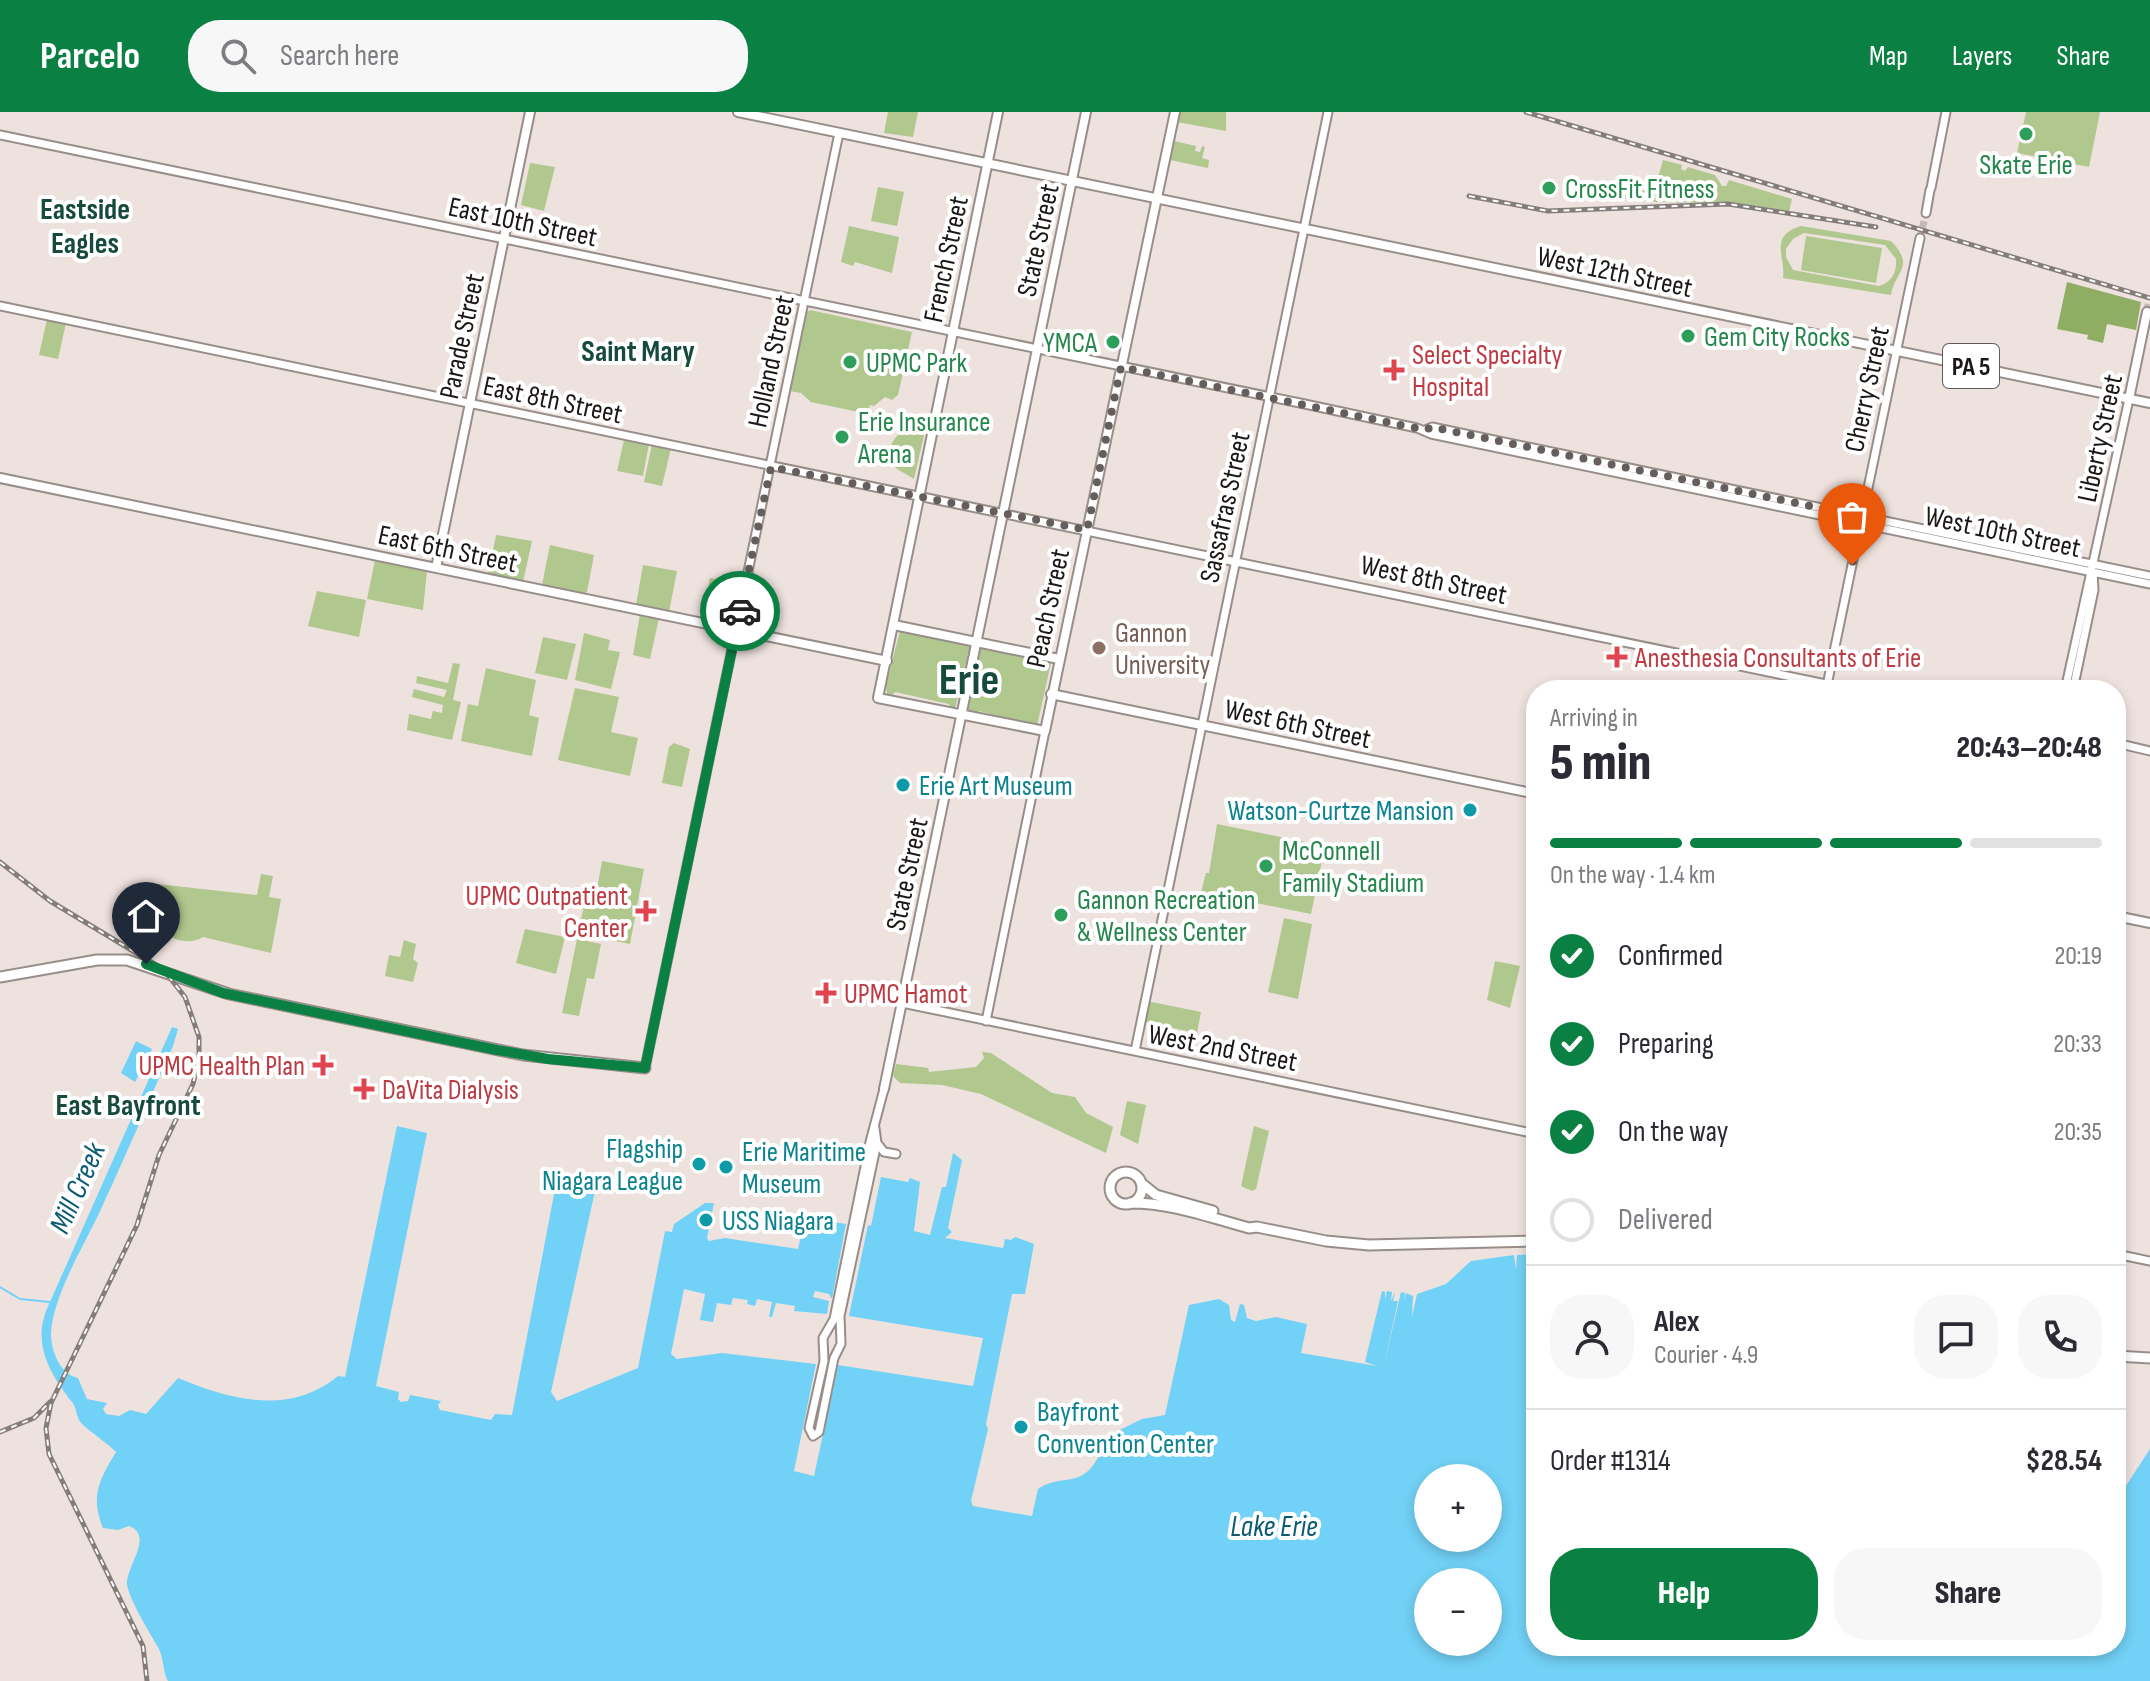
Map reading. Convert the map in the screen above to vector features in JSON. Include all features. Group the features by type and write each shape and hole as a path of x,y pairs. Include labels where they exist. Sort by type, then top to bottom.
{"highway":[{"path":"0,977 97,960 127,960 229,994 523,1055 645,1068"},
{"path":"1257,1227 1249,1228 1159,1203 1121,1203 1114,1198 1112,1181 1117,1175 1129,1172 1156,1195 1200,1205 1257,1227 1326,1241 1369,1245 1526,1241"},
{"path":"1130,1203 1140,1195 1141,1183"},
{"path":"2126,1357 2150,1358"}],"main road":[{"name":"Parade Street","path":"436,568 530,112"},
{"name":"PA 5","path":"738,112 1072,181"},
{"name":"French Street","path":"961,715 878,698 998,112"},
{"name":"State Street","path":"884,1089 1086,112"},
{"name":"Peach Street","path":"1045,731 1175,112"},
{"name":"West 12th Street","path":"1072,181 2150,403"},
{"name":"Liberty Street","path":"2129,399 2147,312"},
{"name":"East 6th Street","path":"0,478 887,661"},
{"path":"894,625 1059,659"},
{"name":"West 6th Street","path":"1051,694 1526,792"},
{"path":"961,715 1045,731"},
{"path":"2126,918 2150,923"}],"street":[{"name":"Sassafras Street","path":"1135,1051 1328,112"},
{"path":"1926,213 1946,112"},
{"name":"Holland Street","path":"645,1068 839,133"},
{"name":"East 10th Street","path":"0,135 1036,349"},
{"name":"Cherry Street","path":"1828,680 1920,238"},
{"name":"East 8th Street","path":"0,306 1003,513"},
{"name":"West 10th Street","path":"1036,349 2094,568 2150,576"},
{"name":"Liberty Street","path":"2067,680 2129,399"},
{"name":"West 8th Street","path":"1003,513 1794,680"},
{"name":"West 10th Street","path":"2094,568 2150,584"},
{"name":"Liberty Street","path":"2075,680 2094,590 2094,568"},
{"name":"Peach Street","path":"986,1021 1045,731"},
{"path":"2126,745 2150,751"},
{"name":"West 2nd Street","path":"902,1003 1526,1132"},
{"name":"State Street","path":"875,1128 877,1143 840,1316 841,1344 833,1363 818,1433 813,1436 809,1428 824,1361 823,1338 834,1319 870,1142 884,1089"},
{"path":"877,1143 884,1152 896,1154"},
{"path":"2126,1256 2150,1261"}],"green space":[{"path":"888,112 918,112 913,137 884,133"},
{"path":"1178,112 1226,112 1226,131 1177,122"},
{"path":"2026,112 2100,112 2089,167 2017,153"},
{"path":"1174,141 1196,146 1195,151 1200,152 1202,146 1205,147 1202,158 1209,160 1208,168 1170,160"},
{"path":"1663,160 1682,165 1681,169 1685,171 1688,167 1715,175 1722,186 1726,186 1729,180 1792,199 1789,212 1738,203 1657,202 1622,198 1624,188 1654,192"},
{"path":"530,163 555,167 544,211 521,205"},
{"path":"878,187 904,192 897,226 871,221"},
{"path":"849,226 899,237 892,273 855,262 853,266 841,262"},
{"path":"1801,226 1891,241 1903,263 1891,295 1783,278 1782,241 1791,230","holes":["1804,233 1885,245 1896,259 1896,268 1893,276 1879,286 1793,270 1786,257 1786,249 1793,239"]},
{"path":"1806,236 1882,248 1876,283 1801,270"},
{"path":"2067,282 2141,302 2136,330 2107,324 2103,343 2087,339 2088,335 2057,329"},
{"name":"UPMC Park","path":"810,310 912,332 900,372 903,373 898,395 892,400 885,397 874,406 870,405 868,413 863,413 811,402 801,393 790,391 805,314"},
{"path":"47,319 66,323 58,359 39,355"},
{"path":"924,430 914,479 897,469 887,453 899,434"},
{"path":"624,440 649,444 643,476 617,471"},
{"path":"652,444 671,448 662,486 644,482"},
{"path":"496,535 532,541 523,582 488,575"},
{"path":"550,545 594,555 587,592 583,594 542,585"},
{"path":"375,560 427,571 423,610 367,599"},
{"path":"643,565 677,571 669,612 636,605"},
{"path":"710,578 742,584 733,623 702,618"},
{"path":"317,591 366,600 359,637 308,626"},
{"path":"640,614 659,618 650,659 633,655"},
{"path":"900,631 970,645 955,709 950,708 949,704 895,692 892,696 887,694 886,686"},
{"path":"584,633 610,640 608,650 620,652 611,689 575,680"},
{"path":"543,637 576,644 567,680 535,673"},
{"path":"981,647 1051,663 1037,726 979,711 978,714 968,712"},
{"path":"453,663 460,664 453,700 461,702 452,740 407,730 409,714 431,719 433,711 442,713 443,705 412,697 414,689 444,697 447,690 416,683 417,676 448,683"},
{"path":"486,668 536,680 529,715 539,718 532,756 461,741 468,704 478,706"},
{"path":"575,688 619,697 611,732 638,738 630,776 558,760"},
{"path":"674,743 690,749 682,787 662,783 669,747"},
{"name":"McConnell Family Stadium","path":"1217,824 1325,846 1311,914 1201,892 1206,873 1209,873"},
{"path":"602,861 644,869 630,944 578,933 588,888 597,889"},
{"path":"261,874 273,876 269,897 281,899 271,953 203,937 179,940 165,932 155,919 153,903 157,884 257,895"},
{"path":"1284,918 1312,924 1298,999 1268,992"},
{"path":"525,929 565,937 556,974 516,963"},
{"path":"577,939 601,944 594,979 587,978 579,1016 562,1013"},
{"path":"404,940 416,944 413,959 418,963 413,982 385,976 389,955 400,957"},
{"path":"1495,961 1520,966 1510,1008 1487,1000"},
{"path":"1147,1001 1201,1012 1197,1033 1143,1022"},
{"path":"982,1052 991,1053 1052,1093 1075,1097 1086,1113 1113,1127 1106,1153 981,1094 942,1085 900,1083 893,1076 896,1064 928,1068 929,1072 976,1067 984,1058"},
{"path":"1127,1101 1146,1105 1138,1144 1120,1135"},
{"path":"1254,1126 1269,1131 1256,1189 1252,1191 1241,1186"}],"water":[{"name":"Lake Erie","path":"172,1027 178,1029 173,1046 63,1287 53,1319 51,1341 58,1361 66,1372 78,1378 87,1399 107,1403 103,1409 106,1414 119,1416 130,1410 146,1414 178,1378 239,1398 280,1400 300,1396 338,1376 345,1377 397,1126 427,1133 376,1386 399,1392 401,1402 408,1401 410,1395 441,1401 438,1405 440,1410 491,1420 495,1414 512,1415 556,1184 595,1191 551,1392 557,1401 638,1368 665,1231 672,1232 674,1224 705,1203 714,1203 709,1241 725,1238 798,1249 805,1218 846,1224 832,1299 829,1294 815,1291 813,1297 829,1301 827,1314 794,1311 795,1306 776,1303 772,1317 769,1317 772,1302 757,1299 755,1306 747,1304 748,1300 733,1298 731,1305 717,1303 713,1322 700,1320 705,1294 684,1289 671,1354 677,1359 722,1353 816,1364 794,1471 814,1476 838,1365 973,1386 983,1338 849,1316 881,1177 908,1182 910,1178 920,1182 914,1231 930,1235 942,1187 946,1187 953,1153 962,1160 948,1228 952,1232 945,1238 1003,1248 1005,1239 1015,1237 1034,1244 1025,1294 1012,1294 986,1424 988,1429 971,1501 973,1506 1032,1516 1038,1489 1086,1473 1100,1454 1097,1441 1142,1419 1165,1415 1189,1305 1219,1299 1229,1305 1231,1320 1235,1322 1240,1304 1244,1305 1247,1318 1256,1321 1276,1317 1307,1324 1301,1353 1377,1366 1365,1362 1382,1291 1385,1292 1385,1299 1387,1291 1392,1292 1391,1301 1395,1292 1393,1301 1398,1301 1383,1369 1401,1292 1405,1293 1404,1301 1406,1293 1413,1296 1412,1317 1417,1294 1446,1284 1471,1261 1514,1255 1516,1269 1517,1255 1526,1255 1526,1656 2126,1656 2126,1486 2150,1449 2150,1681 168,1681 160,1651 127,1587 139,1536 129,1526 118,1530 103,1528 99,1517 98,1489 116,1452 80,1422 74,1404 46,1360 42,1336 46,1311"},
{"path":"136,1041 152,1049 135,1082 121,1073"}],"waterway":[{"path":"0,1287 20,1299 50,1302"}],"tunnel":[{"path":"1920,238 1926,213"},
{"path":"2147,312 2150,298"}],"railway":[{"path":"1526,112 2150,298"},
{"path":"1469,196 1548,211 1728,204 1876,227"},
{"path":"0,862 50,901 163,969 185,997 199,1037 199,1058 193,1084 159,1155 137,1225 51,1403 46,1428 49,1454 143,1646 147,1681"},
{"path":"0,1432 34,1418 50,1402"}],"way so far":[{"path":"740,611 771,467 1087,530 1121,367 1425,430 1432,427 1642,469 1863,517 1852,565"}],"place":[{"name":"Skate Erie","path":"2026,134"},
{"name":"CrossFit Fitness","path":"1549,188"},
{"name":"Gem City Rocks","path":"1688,336"},
{"name":"YMCA","path":"1113,342"},
{"name":"UPMC Park","path":"850,362"},
{"name":"Select Specialty Hospital","path":"1394,370"},
{"name":"Erie Insurance Arena","path":"842,437"},
{"name":"Gannon University","path":"1099,648"},
{"name":"Anesthesia Consultants of Erie","path":"1617,657"},
{"name":"Erie Art Museum","path":"903,785"},
{"name":"Watson-Curtze Mansion","path":"1470,810"},
{"name":"McConnell Family Stadium","path":"1266,866"},
{"name":"UPMC Outpatient Center","path":"646,911"},
{"name":"Gannon Recreation & Wellness Center","path":"1061,915"},
{"name":"UPMC Hamot","path":"826,993"},
{"name":"UPMC Health Plan","path":"323,1065"},
{"name":"DaVita Dialysis","path":"364,1089"},
{"name":"Flagship Niagara League","path":"699,1164"},
{"name":"Erie Maritime Museum","path":"726,1167"},
{"name":"USS Niagara","path":"706,1220"},
{"name":"Bayfront Convention Center","path":"1021,1427"}],"district":[{"name":"Eastside Eagles","path":"85,226"},
{"name":"Saint Mary","path":"638,351"},
{"name":"Erie","path":"969,679"},
{"name":"East Bayfront","path":"128,1105"}],"route":[{"path":"146,964 223,993 523,1055 645,1068 740,611"}],"water label":[{"name":"Mill Creek","path":"77,1188"}]}
